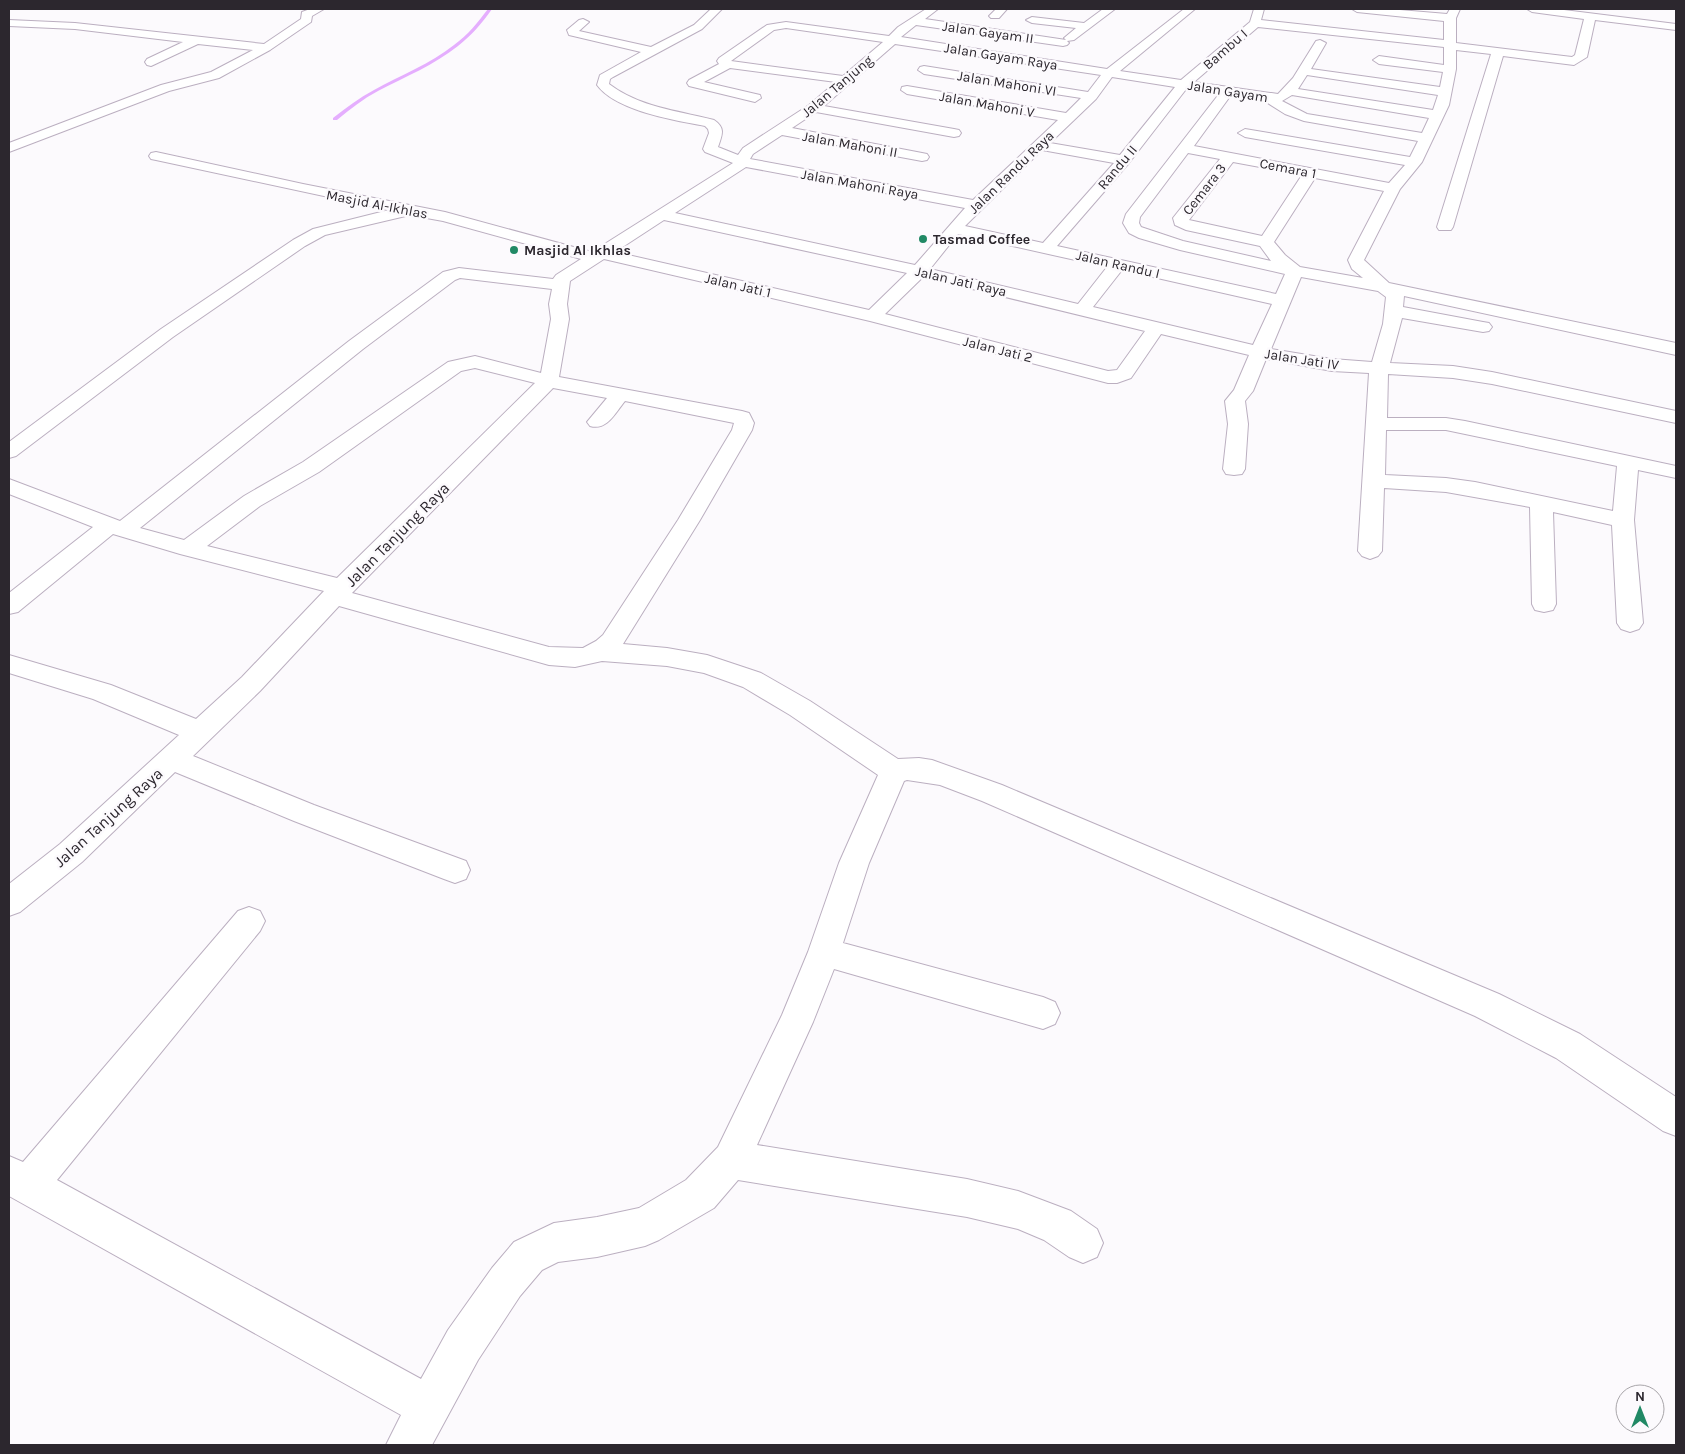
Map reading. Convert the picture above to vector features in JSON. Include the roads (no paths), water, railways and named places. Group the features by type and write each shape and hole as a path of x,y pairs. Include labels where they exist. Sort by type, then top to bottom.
{"street":[{"path":"9,148 165,88 214,76 266,48 307,20 306,14 319,9"},
{"path":"583,22 572,33 651,51 698,27 717,9"},
{"name":"Jalan Tanjung","path":"744,162 743,159 748,151 814,108 893,40 902,29 913,20 933,9"},
{"path":"1036,61 1110,9"},
{"name":"Jalan Randu Raya","path":"873,316 919,271 954,228 976,205 1091,96 1109,73 1190,9"},
{"name":"Bambu I","path":"1184,84 1255,23 1259,9"},
{"path":"1357,9 1452,14 1450,69 1437,115 1415,162 1393,188 1356,260 1358,265 1395,296 1395,311 1388,344 1379,368 1375,481 1370,551"},
{"path":"1532,9 1590,18 1676,27"},
{"path":"994,13 1016,18 1085,26"},
{"path":"1338,32 1340,17"},
{"path":"1255,23 1295,23 1338,32 1574,61 1581,57 1590,18"},
{"name":"Jalan Gayam II","path":"913,20 1063,43"},
{"path":"9,23 75,26 266,48"},
{"name":"Jalan Gayam Raya","path":"728,64 723,61 771,27 796,26 1109,73"},
{"path":"151,62 196,40"},
{"name":"Jalan Gayam","path":"1109,73 1268,98 1279,98 1288,92 1320,43"},
{"path":"876,119 907,90 944,47"},
{"name":"Jalan Mahoni Raya","path":"651,51 609,74 604,78 603,85 608,91 651,109 710,123 715,127 716,133 710,149 744,162 976,205"},
{"path":"1445,227 1498,52"},
{"path":"1379,60 1450,69"},
{"path":"755,98 693,83 728,64 846,80"},
{"name":"Jalan Mahoni VI","path":"924,70 1091,96"},
{"path":"1303,71 1445,92"},
{"name":"Randu II","path":"1048,248 1124,160 1184,84"},
{"name":"Jalan Mahoni V","path":"907,90 1068,117"},
{"path":"1228,91 1132,217 1131,223 1135,230 1166,242 1295,271 1386,287 1676,349"},
{"path":"1288,92 1437,115"},
{"path":"1268,98 1290,111 1304,116 1426,138"},
{"path":"978,116 994,105"},
{"path":"814,108 958,131 930,151 886,189"},
{"name":"Jalan Mahoni II","path":"778,130 930,151"},
{"path":"1245,133 1415,162"},
{"path":"1039,144 1124,160"},
{"name":"Cemara 1","path":"1184,148 1393,188"},
{"name":"Masjid Al-Ikhlas","path":"156,156 303,189 410,210 599,256"},
{"name":"Cemara 3","path":"1229,157 1181,218 1181,222 1186,225 1266,242"},
{"path":"549,381 560,319 558,304 562,279 744,162"},
{"path":"1295,271 1278,259 1271,252 1266,242 1312,173"},
{"path":"9,452 168,333 299,243 318,232 410,210"},
{"name":"Jalan Jati Raya","path":"662,215 919,271 1258,352"},
{"name":"Jalan Randu I","path":"954,228 1282,301"},
{"name":"Jalan Jati 1","path":"599,256 873,316"},
{"path":"1083,309 1118,264"},
{"path":"1258,352 1295,271"},
{"path":"9,606 116,528 449,276 459,273 560,285"},
{"path":"1395,311 1500,330"},
{"name":"Jalan Jati 2","path":"873,316 1108,377 1124,374 1157,327"},
{"path":"1529,336 1676,364"},
{"name":"Jalan Jati IV","path":"1234,469 1238,424 1234,401 1243,391 1258,352 1332,365 1453,372 1492,378 1676,417"},
{"path":"188,549 252,501 311,467 455,366 475,362 549,381 742,417 744,423 690,520 603,652"},
{"name":"Jalan Tanjung Raya","path":"11,897 71,853 251,684 338,592 549,381"},
{"path":"597,422 621,393"},
{"path":"1377,424 1446,424 1465,427 1676,472"},
{"path":"1628,462 1623,520 1630,623"},
{"path":"1375,481 1466,488 1623,520"},
{"path":"9,486 60,509 116,528 338,592 549,656 574,658 603,652 667,657 707,664 752,680 800,708 894,771 910,767 935,771 992,793 1487,1005 1568,1046 1676,1118"},
{"path":"1541,503 1544,604"},
{"path":"9,664 102,692 200,732"},
{"path":"171,759 304,813 455,870"},
{"path":"408,1445 463,1345 506,1282 528,1256 554,1243 597,1237 645,1226 700,1194 730,1160 796,1022 824,952 854,863 894,771"},
{"path":"248,921 18,1181 428,1406"},
{"path":"824,952 1043,1013"},
{"path":"730,1160 967,1198 1018,1210 1057,1226 1083,1243"}],"waterway":[{"path":"335,119 374,91 416,70 456,46 474,29 490,9"}],"place":[{"name":"Tasmad Coffee","path":"923,239"},
{"name":"Masjid Al Ikhlas","path":"514,250"}]}
